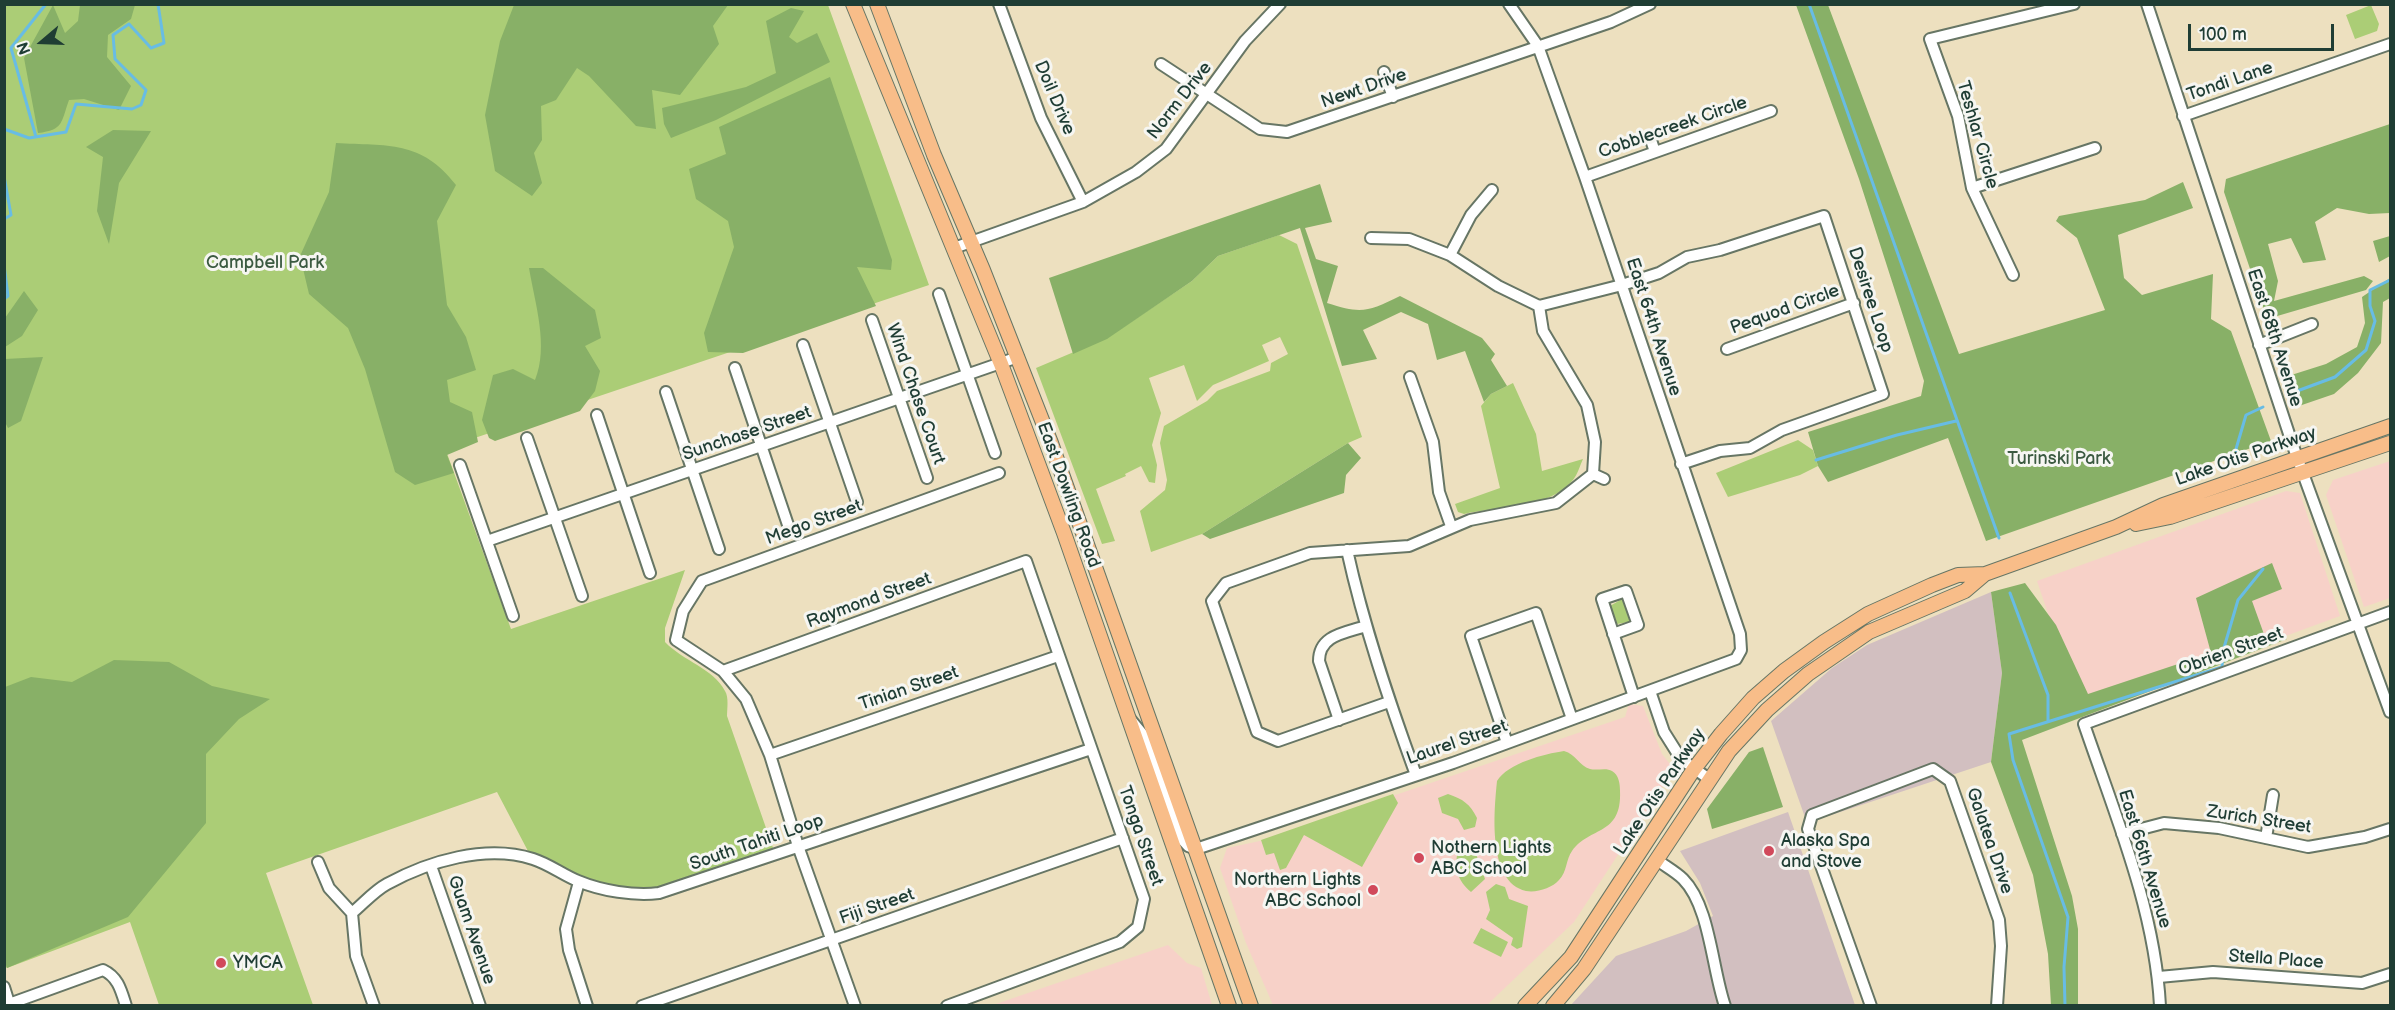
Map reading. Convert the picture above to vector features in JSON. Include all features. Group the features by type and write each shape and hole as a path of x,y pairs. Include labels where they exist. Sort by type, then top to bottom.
{"main road":[{"name":"East Dowling Road","path":"853,4 903,132 954,248 1001,364 1129,718 1229,1005"},
{"name":"East Dowling Road","path":"877,4 934,155 1018,357 1251,1005"},
{"name":"Lake Otis Parkway","path":"1525,1005 1571,957 1694,769 1753,698 1791,665 1868,614 1932,585 1958,575 1985,574 2116,527 2163,505 2391,426"},
{"name":"Lake Otis Parkway","path":"2116,527 2170,517 2391,443"},
{"name":"Lake Otis Parkway","path":"1553,1005 1584,969 1708,779 1729,751 1778,700 1808,674 1869,632 1965,591 1985,574"},
{"path":"1890,622 1896,608 1927,593 1932,585"},
{"path":"1657,860 1654,854 1665,815"}],"street":[{"name":"Doil Drive","path":"999,4 1041,118 1083,202"},
{"name":"Norm Drive","path":"954,248 1083,202 1110,189 1166,149 1245,41 1280,4"},
{"name":"East 64th Avenue","path":"1509,4 1538,46 1585,177 1740,634 1741,650 1736,659 1728,662"},
{"name":"Newt Drive","path":"1161,64 1260,129 1287,132 1611,22 1650,4"},
{"name":"Teshlar Circle","path":"2013,274 1972,188 1958,116 1930,39 2074,4"},
{"name":"East 68th Avenue","path":"2147,4 2182,116 2297,458 2360,623 2391,712"},
{"name":"Tondi Lane","path":"2182,116 2391,44"},
{"path":"1384,72 1393,97"},
{"name":"Cobblecreek Circle","path":"1585,177 1771,111"},
{"path":"1650,137 1655,152"},
{"path":"1972,188 2095,148"},
{"path":"1450,255 1471,215 1492,190"},
{"name":"Desiree Loop","path":"1622,285 1659,273 1687,257 1719,250 1824,216 1854,303 1883,394 1782,429 1750,448 1720,451 1681,464"},
{"path":"1371,238 1409,238 1450,255 1498,286 1539,306 1622,285"},
{"path":"939,294 994,453"},
{"name":"Pequod Circle","path":"1727,349 1854,303"},
{"path":"1389,702 1278,741 1257,732 1212,601 1226,584 1310,553 1408,546 1451,526 1556,503 1593,474 1595,442 1587,405 1543,331 1539,306"},
{"name":"Wind Chase Court","path":"872,320 927,478"},
{"path":"2259,345 2312,324"},
{"path":"803,345 857,502"},
{"name":"Sunchase Street","path":"487,541 1018,357"},
{"path":"735,368 788,525"},
{"path":"1410,376 1433,442 1439,492 1451,526"},
{"path":"666,392 720,549"},
{"path":"597,415 650,573"},
{"path":"527,438 582,596"},
{"path":"460,465 513,616"},
{"name":"Mego Street","path":"723,671 676,640 683,611 702,581 999,473"},
{"path":"1593,474 1604,479"},
{"path":"1347,550 1366,626 1389,702 1416,775"},
{"name":"Tonga Street","path":"947,1005 1120,942 1138,927 1144,899 1026,561"},
{"name":"Raymond Street","path":"723,671 1026,561"},
{"name":"Obrien Street","path":"2084,724 2391,612"},
{"path":"1508,743 1471,636 1536,613 1572,719"},
{"path":"1339,720 1319,661 1319,651 1326,640 1366,626"},
{"path":"1613,634 1634,696"},
{"name":"Tinian Street","path":"770,755 1058,656"},
{"name":"Laurel Street","path":"1196,849 1508,743 1728,662"},
{"path":"723,671 746,699 770,755 798,846 834,939 855,1005"},
{"path":"1650,692 1664,732 1681,759 1708,779"},
{"path":"1129,718 1144,736 1179,836 1188,846 1196,849"},
{"name":"East 66th Avenue","path":"2084,724 2122,834 2144,907 2159,977 2160,1005"},
{"name":"South Tahiti Loop","path":"352,913 386,885 431,866 480,853 504,852 534,859 579,882 639,896 659,893 1091,749"},
{"name":"Galatea Drive","path":"1871,1005 1808,829 1812,815 1933,769 1950,781 1999,920 2001,946 1996,1005"},
{"path":"2266,838 2273,795"},
{"name":"Zurich Street","path":"2122,834 2164,823 2219,828 2308,848 2365,837 2391,829"},
{"name":"Fiji Street","path":"642,1005 1123,838"},
{"path":"1657,860 1684,880 1704,917 1718,986 1725,1005"},
{"path":"318,862 329,888 352,913 356,956 374,1005"},
{"name":"Guam Avenue","path":"431,866 480,1005"},
{"path":"579,882 566,930 569,950 587,1005"},
{"path":"4,987 9,1005 103,970 111,974 119,986 126,1005"},
{"name":"Stella Place","path":"2159,977 2213,972 2362,983 2391,974"}],"shaded area":[{"path":"2390,461 2390,598 2364,607 2326,495 2333,480"},
{"path":"2286,491 2300,493 2340,616 2081,711 2037,581"},
{"path":"1991,592 2002,673 1991,762 1807,823 1771,721 1832,668 1867,645"},
{"name":"Nothern Lights ABC School","path":"1629,704 1643,706 1662,754 1674,769 1574,922 1487,1005 1273,1005 1246,943 1220,868 1227,848 1260,841 1625,717"},
{"path":"1788,812 1855,1005 1570,1006 1616,956 1686,931 1713,916 1700,883 1680,851"},
{"path":"1168,945 1187,963 1201,968 1212,1005 993,1005"}],"green space":[{"path":"514,4 728,5 713,26 719,44 680,95 652,90 656,129 636,126 589,76 577,68 556,100 541,106 542,140 534,153 542,183 532,196 495,171 485,115 500,41"},
{"name":"Campbell Park","path":"5,5 828,5 929,285 445,448 511,629 685,570 665,628 665,642 713,676 725,691 727,716 773,848 648,890 583,881 529,853 497,792 266,873 313,1005 159,1005 130,922 7,968 5,966"},
{"path":"53,5 65,33 78,21 80,5 135,5 131,19 108,35 107,57 131,86 119,110 84,99 69,100 60,124 53,130 38,133 24,58"},
{"name":"Turinski Park","path":"1796,5 1828,5 1959,354 2105,310 2077,238 2056,221 2059,216 2145,200 2183,182 2193,208 2118,235 2124,278 2142,295 2213,274 2211,319 2231,331 2271,441 1986,541 1948,438 1828,482 1818,466 1808,432 1921,396 1924,381 1859,179"},
{"path":"2371,5 2379,24 2377,31 2355,39 2346,15"},
{"path":"791,8 804,11 789,37 797,43 817,33 830,62 716,120 671,138 664,124 662,108 746,87 776,73 766,21"},
{"path":"830,77 892,260 891,270 857,267 876,306 743,353 708,352 704,333 734,247 728,221 696,199 689,169 726,154 719,127"},
{"path":"2390,124 2390,213 2369,214 2337,208 2315,222 2326,260 2303,263 2291,238 2268,244 2278,281 2274,301 2364,276 2373,281 2366,290 2267,319 2224,192 2226,179"},
{"path":"113,130 151,131 119,183 109,244 97,211 103,157 86,147"},
{"path":"336,143 387,146 417,153 443,170 456,185 437,221 447,305 466,337 476,370 447,380 450,402 472,412 478,442 447,455 454,473 415,485 395,472 365,369 348,328 309,294 300,256 329,192"},
{"path":"1320,184 1332,222 1305,228 1316,259 1338,266 1327,303 1348,309 1364,310 1400,296 1482,338 1495,354 1491,360 1507,386 1491,394 1484,402 1465,351 1437,360 1428,324 1401,312 1363,330 1377,359 1342,366 1300,228 1218,256 1192,281 1107,339 1073,354 1049,278"},
{"path":"1279,235 1297,244 1362,437 1348,443 1202,534 1151,552 1140,511 1165,490 1167,480 1160,443 1164,426 1207,401 1217,391 1270,371 1271,363 1288,354 1280,337 1262,345 1269,361 1213,385 1197,401 1184,365 1149,378 1161,413 1152,445 1157,465 1155,483 1149,482 1141,466 1125,474 1126,476 1096,489 1115,541 1102,544 1036,368 1107,338 1192,281 1218,256"},
{"path":"2390,236 2390,256 2379,262 2373,241"},
{"path":"529,268 543,268 595,310 601,338 585,346 600,371 595,391 580,411 495,441 489,438 482,420 493,375 513,369 535,380 539,367 540,325"},
{"path":"2390,278 2390,298 2383,302 2381,343 2358,373 2334,394 2299,406 2285,377 2326,364 2357,347 2365,323 2362,297"},
{"path":"24,291 38,310 22,336 5,347 5,318"},
{"path":"43,357 21,421 8,428 5,422 5,359"},
{"path":"1513,383 1536,434 1542,471 1583,459 1578,472 1563,489 1537,501 1464,514 1458,512 1455,504 1500,488 1481,406 1491,394"},
{"path":"1798,440 1813,450 1818,466 1800,475 1728,497 1716,473"},
{"path":"1348,443 1361,458 1346,475 1344,493 1210,539 1202,534"},
{"path":"2272,563 2282,589 2252,601 2265,637 2274,635 2287,639 2022,740 2072,896 2078,929 2078,1005 2051,1005 2048,954 2033,875 1991,762 2002,673 1991,592 2025,583 2056,625 2088,694 2211,653 2196,598"},
{"path":"1622,599 1629,609 1629,622 1617,624 1610,606"},
{"path":"114,660 169,662 212,686 270,699 239,719 206,754 206,823 128,917 7,968 4,959 5,687 31,677 72,682"},
{"path":"1763,747 1783,807 1712,829 1707,809 1749,752"},
{"path":"1564,751 1586,767 1607,769 1614,773 1619,783 1619,805 1616,816 1610,823 1587,837 1572,851 1562,877 1556,883 1539,891 1526,891 1513,885 1499,860 1495,827 1497,781 1518,764"},
{"path":"1393,794 1398,803 1362,867 1304,835 1286,868 1280,870 1274,853 1266,855 1261,840"},
{"path":"1448,794 1462,800 1472,809 1477,818 1475,827 1464,830 1458,819 1442,813 1438,798"},
{"path":"1458,850 1476,854 1485,879 1471,892 1462,883 1458,873 1456,862"},
{"path":"1496,884 1505,887 1509,899 1528,906 1522,947 1517,949 1511,945 1513,938 1486,919 1490,910 1486,892"},
{"path":"1481,928 1508,942 1501,957 1473,943"}],"waterway":[{"path":"36,137 11,48 46,4"},
{"path":"4,129 29,138 66,132 76,104 132,109 141,105 146,90 115,59 113,35 129,24 151,48 164,43 158,4"},
{"path":"1809,4 1999,538"},
{"path":"4,176 11,215 4,219"},
{"path":"4,265 8,296 4,299"},
{"path":"2289,394 2335,377 2366,350 2375,321 2370,306 2370,290 2390,280"},
{"path":"2238,461 2236,449 2246,415 2263,407"},
{"path":"1816,460 1897,435 1956,421"},
{"path":"2065,1006 2064,967 2068,917 2013,760 2009,734 2222,667 2223,651 2238,600 2263,569"},
{"path":"2010,593 2048,695 2048,721"}],"place":[{"name":"Alaska Spa and Stove","path":"1769,851"},
{"name":"Nothern Lights ABC School","path":"1419,858"},
{"name":"Northern Lights ABC School","path":"1373,890"},
{"name":"YMCA","path":"221,963"}]}
